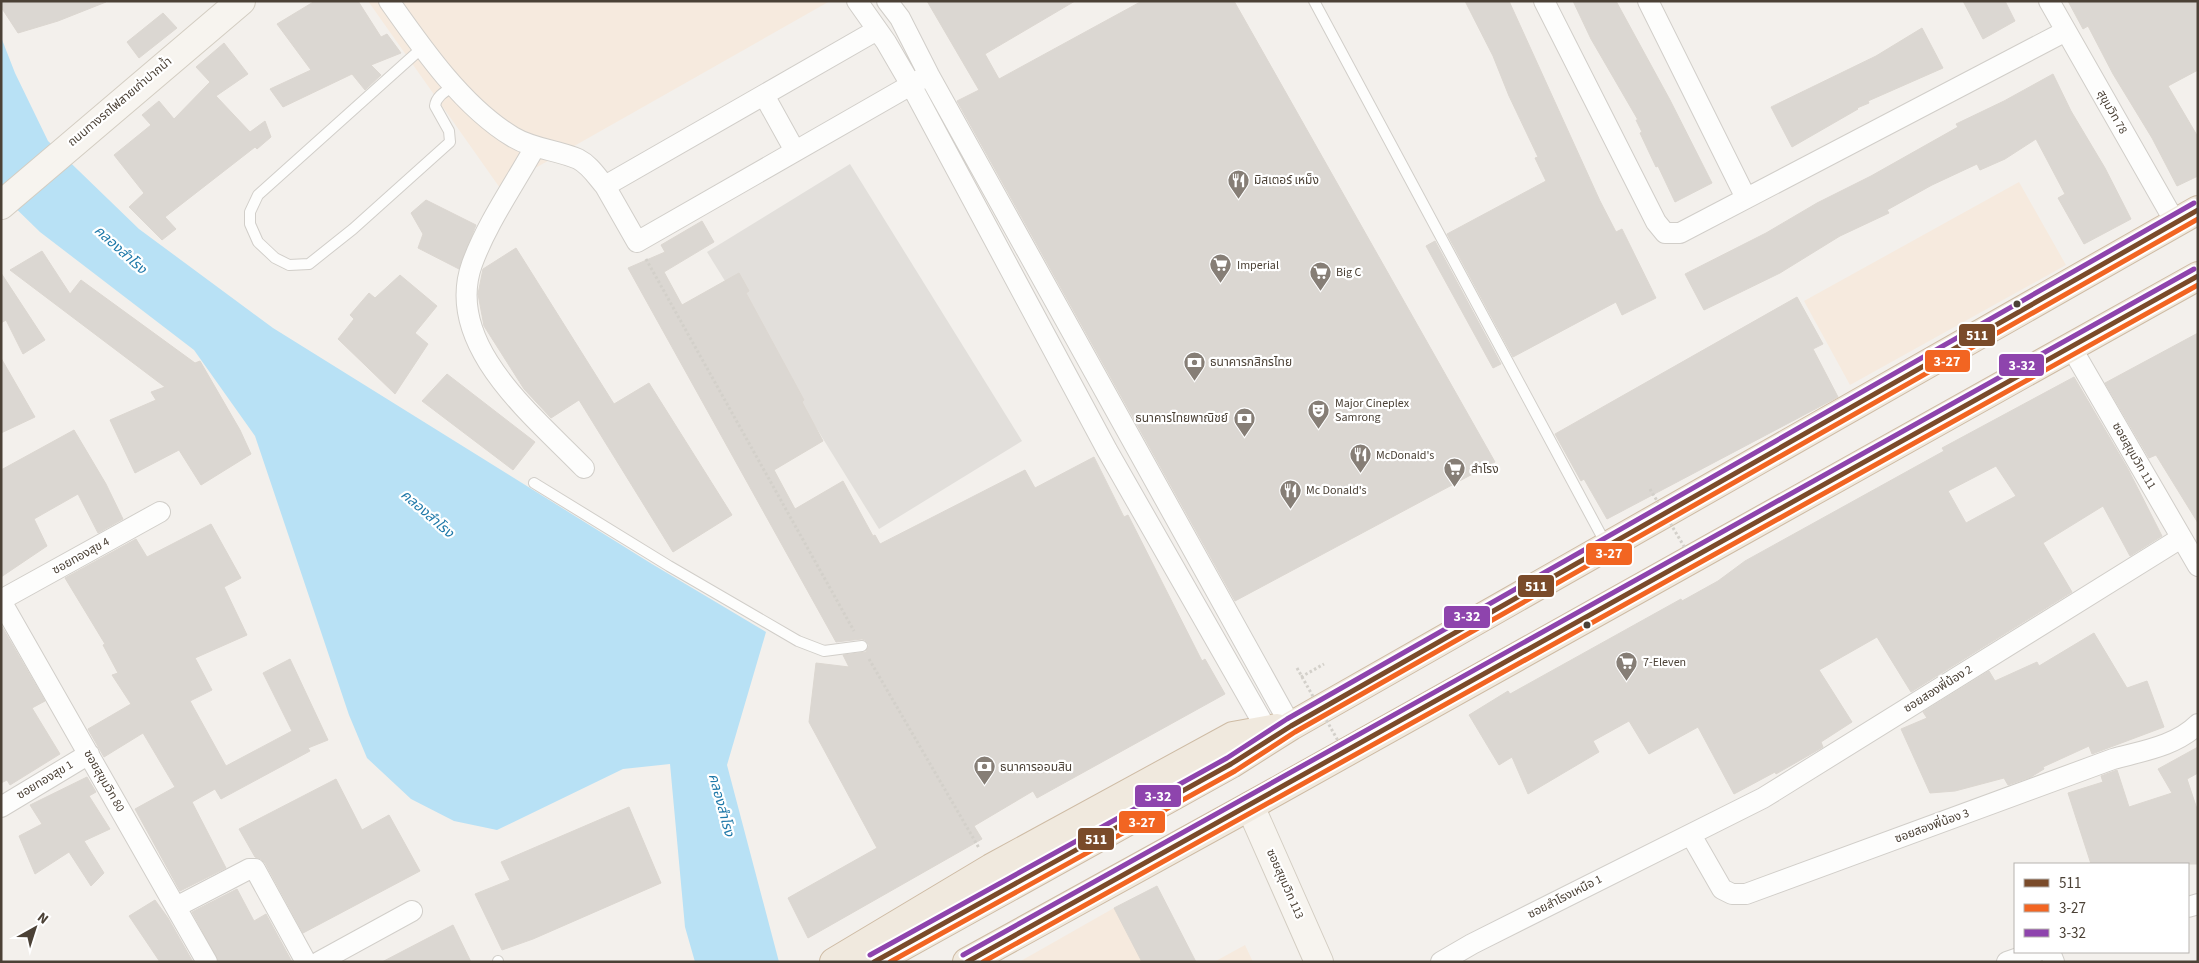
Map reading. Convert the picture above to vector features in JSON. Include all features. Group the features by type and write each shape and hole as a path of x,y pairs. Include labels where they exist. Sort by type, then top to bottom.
{"highway":[{"path":"874,962 1231,764 1279,728 1607,547 2187,216"},
{"path":"967,962 2198,276"},
{"path":"834,962 991,868 1234,736 1279,728"},
{"path":"998,962 1219,837 1250,806"}],"main road":[{"name":"ถนนทางรถไฟสายเก่าปากน้ำ","path":"1,204 241,1"},
{"name":"ซอยสุขุมวิท 113","path":"1250,806 1319,962"}],"street":[{"path":"389,1 455,85 478,111 512,137 534,147 578,160 591,169 605,186 637,242 928,75"},
{"path":"857,1 877,30 910,86 1107,450 1279,728"},
{"path":"887,1 900,18 928,75 1279,728"},
{"path":"1544,1 1656,222 1665,233 1680,233 2066,31"},
{"path":"1648,1 1746,198"},
{"name":"สุขุมวิท 78","path":"2049,1 2066,31 2187,216"},
{"path":"605,186 877,30"},
{"path":"764,95 796,150"},
{"path":"534,147 481,244 472,265 466,296 468,316 474,336 514,397 584,468"},
{"name":"ซอยสุขุมวิท 111","path":"2071,347 2198,566"},
{"name":"ซอยทองสุข 4","path":"1,600 160,512"},
{"name":"ซอยสองพี่น้อง 2","path":"1691,835 1763,798 2181,538"},
{"name":"ซอยสุขุมวิท 80","path":"1,600 207,962"},
{"name":"ซอยสองพี่น้อง 3","path":"1691,835 1722,889 1732,894 1746,894 2113,759 2172,742 2187,734 2198,724"},
{"name":"ซอยทองสุข 1","path":"1,807 88,754"},
{"name":"ซอยสำโรงเหนือ 1","path":"1441,962 1472,944 1691,835"},
{"path":"176,907 249,869 255,869 306,962"},
{"path":"318,962 412,911"},
{"path":"2008,962 2033,953"}],"lane":[{"path":"1314,1 1607,547"},
{"path":"424,46 258,195 250,212 250,224 258,242 275,258 289,265 309,264 354,229 450,142 449,131 435,103 440,96 455,85"},
{"path":"534,483 677,571 798,641 824,651 862,646"}],"path":[{"path":"637,242 862,646 991,868"},
{"path":"1650,489 1698,570"},
{"path":"1301,677 1324,664"},
{"path":"1297,668 1350,762"}],"shaded area":[{"path":"368,1 830,1 500,188"},
{"path":"850,164 1022,441 879,529 707,252"},
{"path":"2019,182 2066,265 1850,385 1804,301"},
{"path":"1114,908 1142,962 1019,962"},
{"path":"1245,945 1253,962 1214,962"}],"water":[{"name":"คลองสำโรง","path":"1,37 15,73 48,141 139,229 273,328 652,564 766,632 727,765 779,962 695,962 685,927 670,764 623,769 497,830 454,821 411,799 367,758 349,715 255,436 194,350 40,232 1,194"}],"building":[{"path":"1,1 106,2 58,21 18,33 1,7"},
{"path":"315,1 358,1 381,37 387,34 401,53 371,65 381,75 365,90 352,74 283,107 270,89 311,70 277,24"},
{"name":"Imperial","path":"927,1 1075,1 985,54 999,79 1142,1 1234,1 1495,462 1235,601 957,101 979,90"},
{"path":"1465,1 1509,1 1600,201 1616,232 1622,229 1656,298 1622,315 1616,302 1513,357 1447,234 1546,181 1535,158 1538,157 1509,96 1493,56"},
{"path":"1573,1 1616,1 1670,100 1712,183 1675,202 1640,133 1642,132 1636,120 1638,120 1591,39"},
{"path":"1963,1 2005,1 2015,21 1983,39"},
{"path":"2068,1 2198,1 2198,70 2168,86 2198,137 2198,176 2177,186 2088,26 2083,29"},
{"path":"163,13 177,28 139,58 127,42"},
{"path":"1922,28 1943,68 1868,101 1869,103 1857,108 1792,147 1771,107 1876,56"},
{"path":"224,43 248,74 216,96 250,132 265,121 271,137 257,149 255,147 165,217 176,229 162,240 129,207 144,193 114,155 151,125 142,115 159,101 174,119 210,82 196,67"},
{"path":"2053,74 2071,111 2105,168 2131,219 2084,244 2058,198 2065,194 2036,139 2005,159 1980,170 1977,164 1932,185 1887,210 1889,213 1840,236 1780,273 1704,310 1685,274 1871,176 1958,127 1956,124 2004,101"},
{"path":"426,200 476,225 459,269 418,248 423,234 411,213"},
{"path":"702,221 714,242 664,272 682,305 739,273 749,291 746,293 804,400 802,402 823,441 774,470 795,509 843,481 873,536 875,535 880,544 1025,470 1035,488 1094,457 1124,517 1128,515 1202,661 1205,659 1225,694 1037,798 1033,791 974,826 982,839 808,938 788,898 877,848 809,722 816,663 849,667 843,655 866,652 869,645 862,639 836,642 628,268 665,252 661,245"},
{"path":"1435,241 1501,364 1493,368 1426,246"},
{"path":"516,248 614,404 649,383 732,515 673,552 579,400 551,418 524,389 484,326 478,294 483,269"},
{"path":"42,251 70,294 81,280 195,363 200,361 240,430 251,454 201,485 179,450 135,473 110,420 156,400 151,392 165,387 10,270"},
{"path":"1,273 45,340 23,354 6,320 1,323"},
{"path":"400,275 437,306 415,333 428,344 395,394 338,339 354,319 350,315 369,293 375,298"},
{"path":"1797,297 1823,344 1813,349 1838,397 1607,519 1584,479 1581,481 1555,434"},
{"path":"2198,333 2198,523 2156,455 2149,458 2105,383"},
{"path":"1,358 35,417 1,433"},
{"path":"447,374 535,442 513,470 422,401"},
{"path":"2074,377 2128,469 2162,536 2130,556 2103,506 2043,543 2072,592 1911,692 1877,637 1819,670 1852,722 1821,742 1823,747 1776,774 1775,772 1734,794 1698,727 1649,754 1629,721 1593,741 1599,752 1528,794 1512,757 1499,765 1469,715 1508,691 1510,694 1681,599 1682,601 1718,581 1745,561 1944,451 1942,448","holes":["1996,466 2016,496 1966,523 1948,491"]},
{"path":"74,430 106,484 123,519 98,533 78,494 34,519 47,546 1,577 1,470"},
{"path":"211,524 241,578 224,587 247,635 195,658 212,690 190,701 226,766 292,731 263,673 290,659 328,740 308,748 310,751 221,799 215,789 192,802 226,868 180,891 135,809 175,787 143,733 104,757 88,729 131,704 112,675 118,673 103,645 105,644 65,578 136,539 147,557"},
{"path":"1,625 45,701 32,708 60,754 10,785 7,780 1,783"},
{"path":"2094,633 2127,688 2147,681 2164,727 2092,754 2089,746 2043,767 2044,769 2031,777 2008,785 2004,778 1955,791 1930,793 1901,729 1927,718 1923,712 1989,671 1995,681 2037,662 2039,666"},
{"path":"2198,747 2198,773 2187,779 2198,812 2198,864 2091,863 2068,793 2103,782 2101,776 2117,770 2129,807 2172,793 2158,769"},
{"path":"87,777 96,792 89,796 110,829 84,841 104,873 91,886 69,852 35,874 19,836 42,824 30,805"},
{"path":"336,779 362,830 389,815 420,871 303,933 265,863 255,857 239,829"},
{"path":"629,807 661,883 533,939 502,950 475,894 510,880 501,862"},
{"path":"1157,886 1196,962 1142,962 1114,908"},
{"path":"237,889 254,921 266,914 292,962 219,962 192,912"},
{"path":"155,900 168,918 193,962 160,962 129,916"},
{"path":"453,925 471,962 382,962"}],"transit line":[{"name":"3-32","path":"870,955 1227,758 1287,719 2194,203"},
{"name":"511","path":"874,962 1231,764 1291,726 2198,210"},
{"name":"3-27","path":"890,962 1235,771 1295,732 2198,219"},
{"name":"3-32","path":"963,955 2194,269"},
{"name":"511","path":"967,962 2198,276"},
{"name":"3-27","path":"983,962 2198,285"}],"place":[{"name":"มิสเตอร์ เหม็ง","path":"1238,199"},
{"name":"Imperial","path":"1221,284"},
{"name":"Big C","path":"1320,291"},
{"name":"ธนาคารกสิกรไทย","path":"1194,381"},
{"name":"Major Cineplex Samrong","path":"1319,429"},
{"name":"ธนาคารไทยพาณิชย์","path":"1244,437"},
{"name":"McDonald's","path":"1360,474"},
{"name":"สำโรง","path":"1455,488"},
{"name":"Mc Donald's","path":"1290,509"},
{"name":"7-Eleven","path":"1627,681"},
{"name":"ธนาคารออมสิน","path":"984,786"}]}
